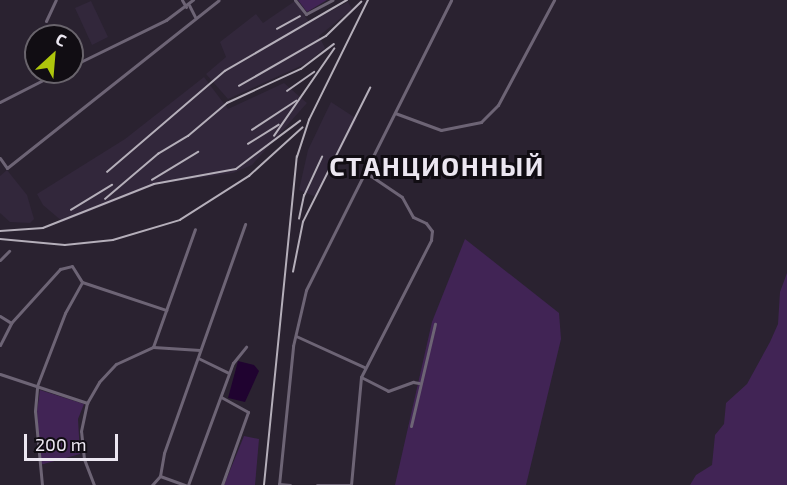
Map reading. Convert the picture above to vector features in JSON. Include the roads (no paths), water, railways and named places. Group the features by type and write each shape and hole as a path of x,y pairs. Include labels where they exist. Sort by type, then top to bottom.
{"street":[{"path":"46,21 57,0"},
{"path":"182,0 196,18"},
{"path":"84,60 187,6 194,0"},
{"path":"0,158 7,168 219,0"},
{"path":"295,0 306,14 332,0"},
{"path":"290,485 279,484 296,336 306,290 451,0"},
{"path":"395,113 441,130 481,122 498,105 554,0"},
{"path":"0,102 35,84"},
{"path":"317,485 352,485 361,377 431,240 426,223 413,217 402,197 364,172"},
{"path":"152,485 160,476 164,453 245,224"},
{"path":"153,347 195,229"},
{"path":"0,260 9,250"},
{"path":"0,345 11,323 60,269 72,266 82,282 166,310"},
{"path":"42,485 35,411 37,386 61,324 82,282"},
{"path":"0,316 11,323"},
{"path":"411,426 419,383 435,324"},
{"path":"296,336 364,368"},
{"path":"94,485 82,447 87,403 116,364 153,347 200,350"},
{"path":"160,476 186,485 229,372 246,347"},
{"path":"198,358 229,372"},
{"path":"0,374 87,403"},
{"path":"361,377 388,391 413,382 419,383"},
{"path":"221,397 248,412 222,485"}],"railway":[{"path":"107,172 225,71 347,0"},
{"path":"264,485 297,157 309,120 368,0"},
{"path":"239,86 326,36 361,2"},
{"path":"277,29 300,16"},
{"path":"105,199 158,154 188,136 227,103 301,69 334,44"},
{"path":"274,136 334,49"},
{"path":"287,91 314,72"},
{"path":"293,272 303,222 370,88"},
{"path":"252,130 296,101"},
{"path":"0,231 43,228 154,184 236,169 300,121"},
{"path":"248,144 279,125"},
{"path":"0,239 65,245 113,240 180,220 249,176 302,128"},
{"path":"152,180 198,152"},
{"path":"299,219 304,196 322,157"},
{"path":"71,210 112,185"}],"district":[{"name":"СТАНЦИОННЫЙ","path":"437,166"}]}
